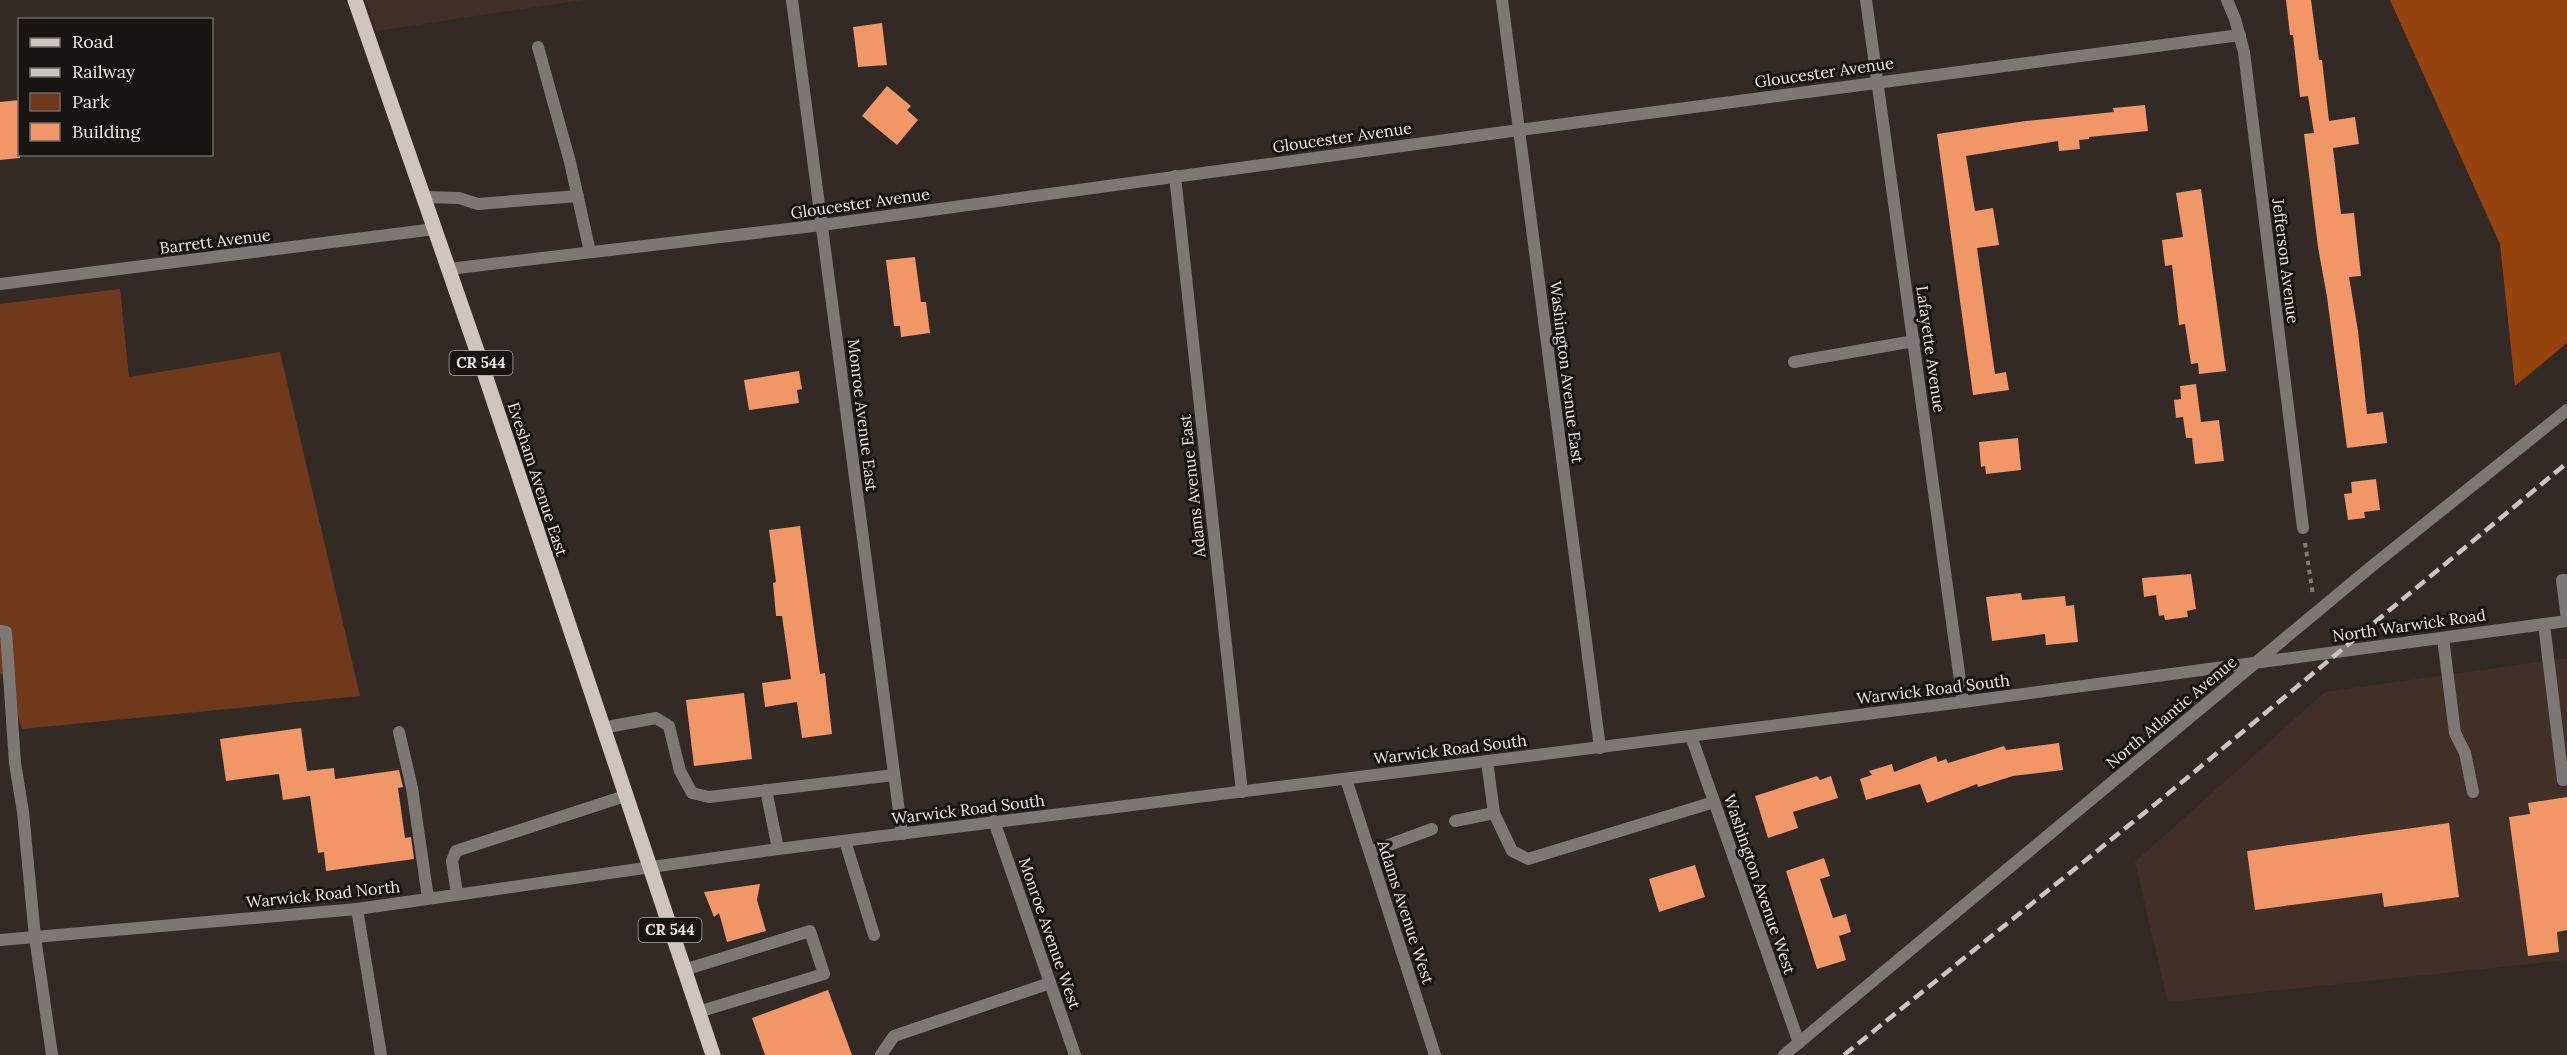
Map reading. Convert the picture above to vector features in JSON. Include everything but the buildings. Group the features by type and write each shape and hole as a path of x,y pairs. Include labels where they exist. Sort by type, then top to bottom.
{"main road":[{"name":"Evesham Avenue East","path":"355,0 449,269 649,868"},
{"name":"CR 544","path":"649,868 713,1055"}],"street":[{"name":"Monroe Avenue East","path":"792,0 902,834"},
{"name":"Washington Avenue East","path":"1502,0 1600,748"},
{"name":"Lafayette Avenue","path":"1866,0 1963,702"},
{"name":"Jefferson Avenue","path":"2227,0 2244,52 2303,528"},
{"name":"Gloucester Avenue","path":"449,269 822,225 2240,35"},
{"path":"537,47 578,196 590,252"},
{"name":"Adams Avenue East","path":"1175,176 1242,792"},
{"path":"423,197 459,198 478,204 578,196"},
{"name":"Barrett Avenue","path":"0,284 435,229"},
{"path":"1794,363 1914,341"},
{"name":"North Atlantic Avenue","path":"1784,1055 2316,613 2567,410"},
{"path":"2567,580 2562,580 2567,620"},
{"name":"North Warwick Road","path":"2256,663 2567,620"},
{"path":"2544,624 2563,780"},
{"path":"0,631 6,632 15,763 23,812 34,937 52,1055"},
{"path":"2443,638 2455,733 2465,753 2473,792"},
{"name":"Warwick Road South","path":"649,868 994,821 1600,748 2256,663"},
{"path":"602,728 656,718 669,726 680,771 692,793 710,797 894,775"},
{"path":"399,732 412,788 428,898"},
{"name":"Washington Avenue West","path":"1691,736 1798,1043"},
{"path":"1487,761 1494,813 1512,850 1528,859 1714,802"},
{"name":"Adams Avenue West","path":"1346,779 1435,1055"},
{"path":"766,790 778,849"},
{"path":"457,894 452,861 456,850 625,796"},
{"path":"1455,821 1494,813"},
{"name":"Monroe Avenue West","path":"994,821 1075,1055"},
{"path":"1370,852 1432,829"},
{"path":"845,841 874,935"},
{"name":"Warwick Road North","path":"0,940 357,909 649,868"},
{"path":"357,909 381,1055"},
{"path":"684,970 810,931 824,974 698,1012"},
{"path":"881,1055 894,1036 1050,982"}],"path":[{"path":"2303,528 2316,613"}],"shaded area":[{"path":"366,0 582,0 376,31"},
{"path":"2390,0 2567,0 2567,343 2515,386 2500,244"},
{"path":"2567,658 2567,960 2168,1002 2135,862 2325,692"}],"green space":[{"path":"120,289 129,377 280,352 360,696 22,729 5,674 0,674 0,304"}],"railway":[{"path":"1844,1055 2164,797 2567,463"}]}
